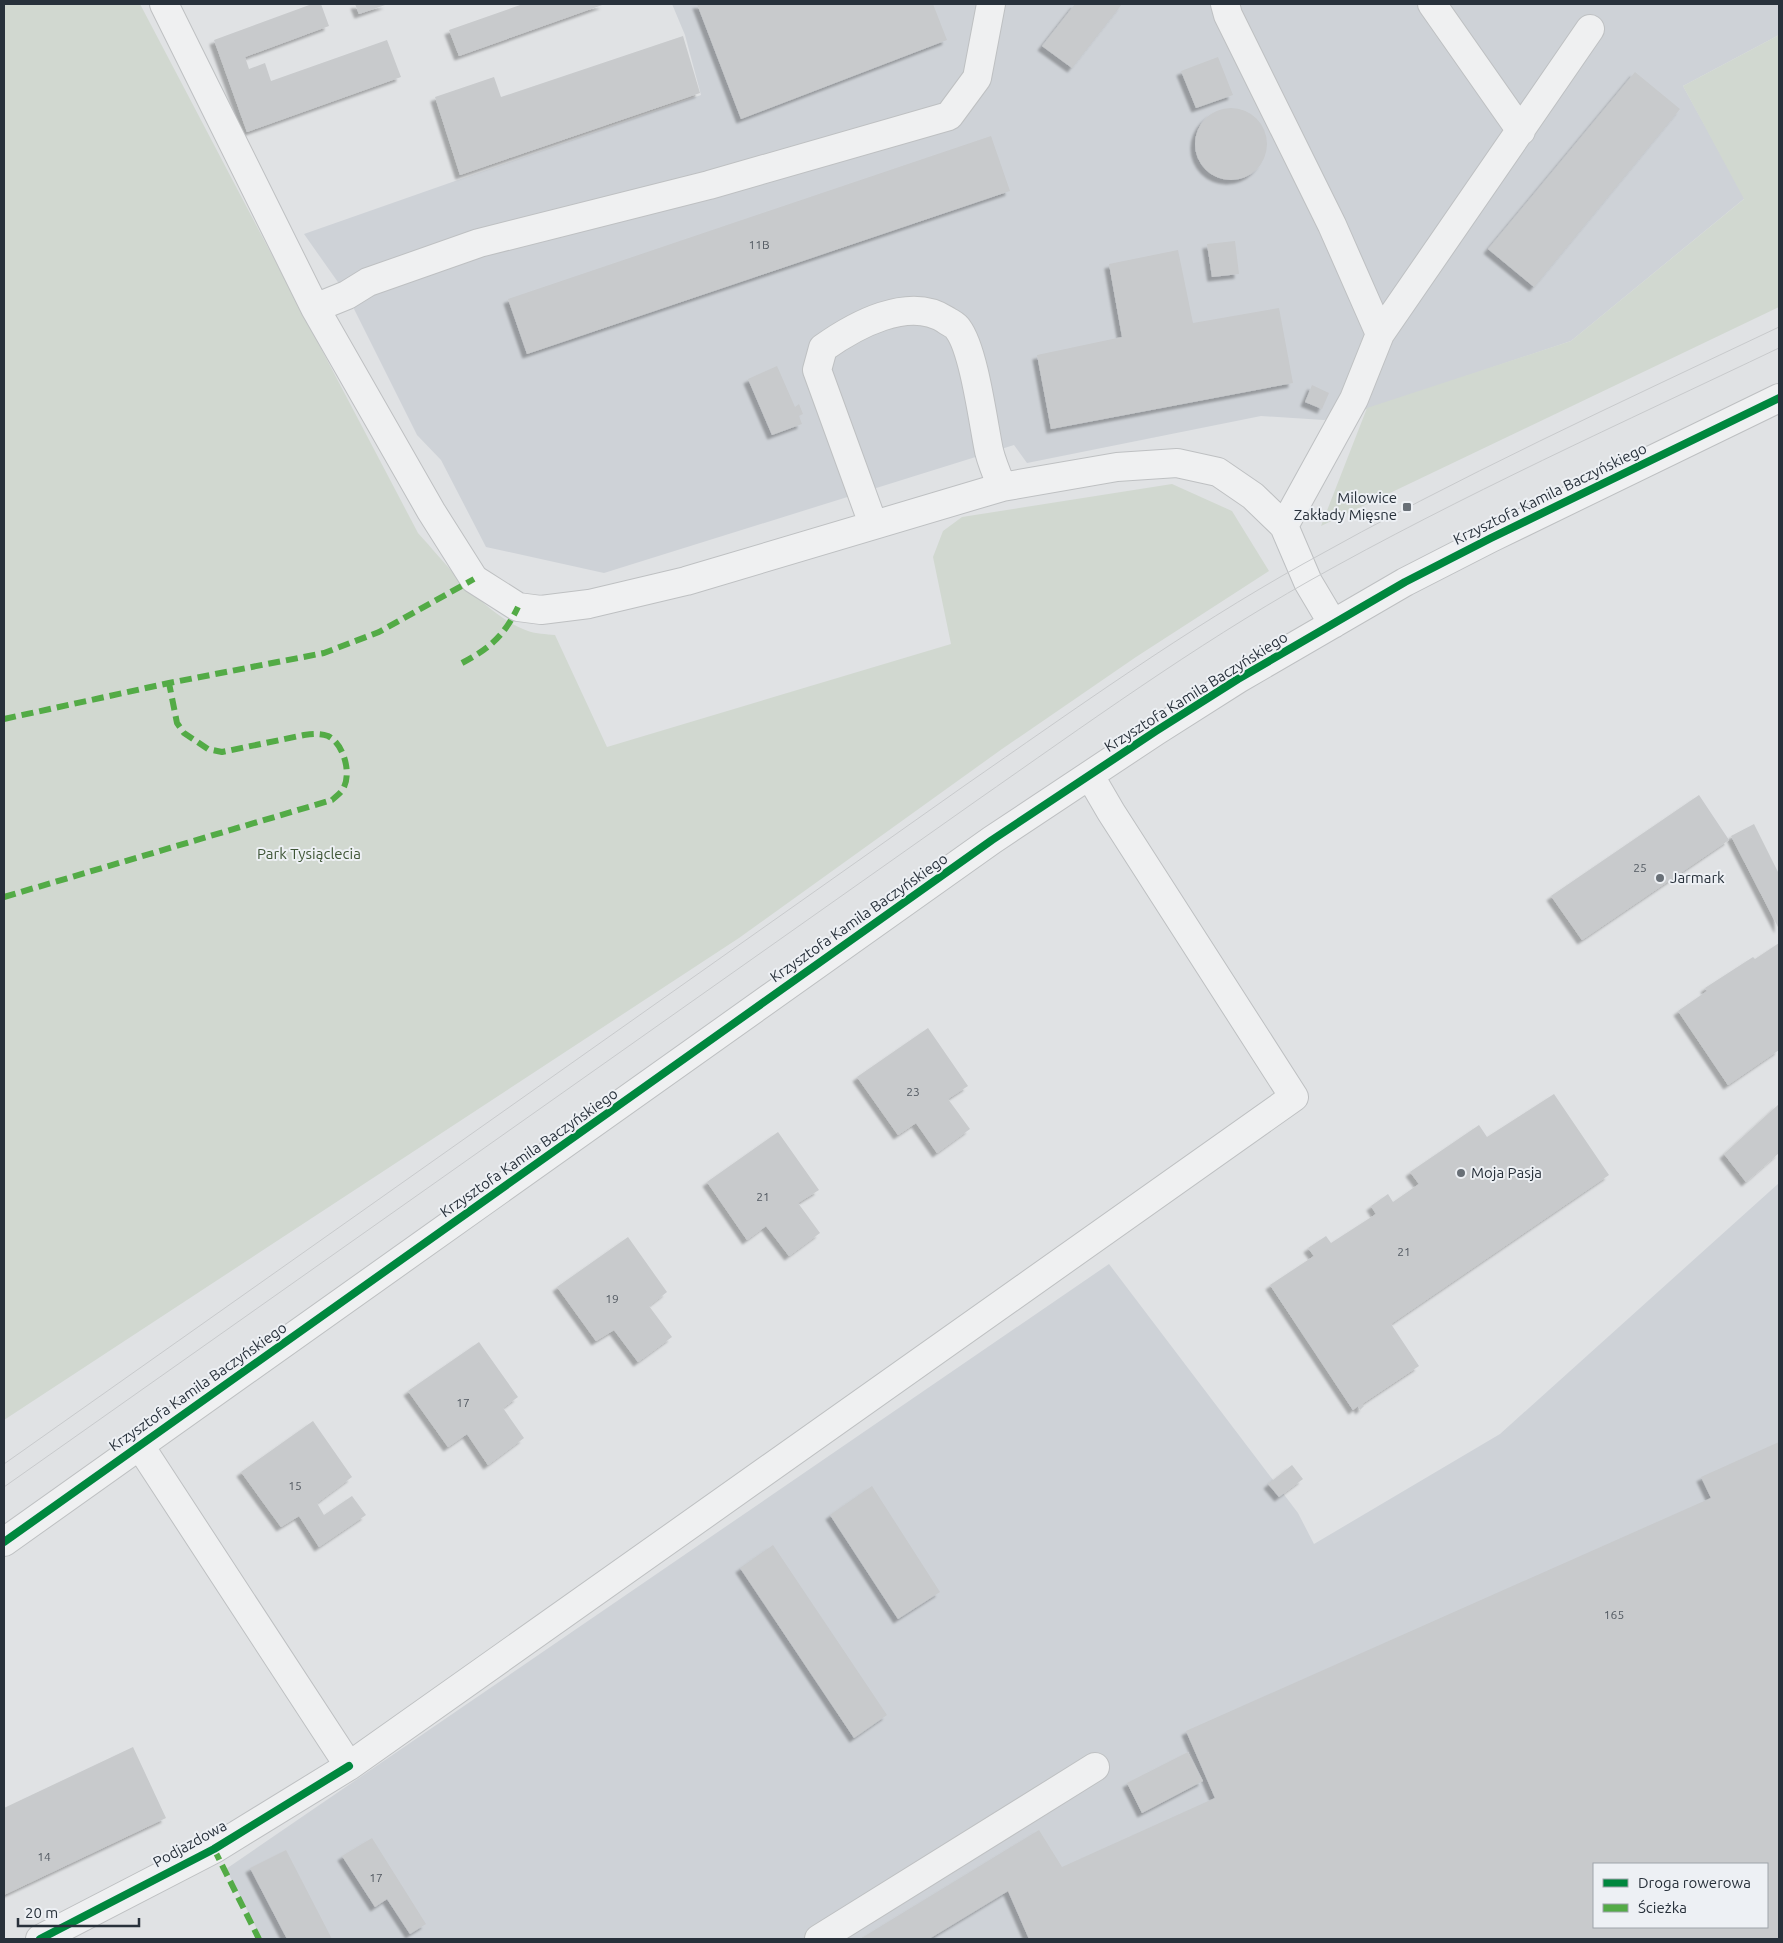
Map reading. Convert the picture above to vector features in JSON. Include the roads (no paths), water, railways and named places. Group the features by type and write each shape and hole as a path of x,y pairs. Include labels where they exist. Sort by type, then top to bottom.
{"street":[{"path":"164,4 315,308 430,512 474,579 518,607 541,610 589,604 669,585 1002,487 1118,467 1177,463 1218,472 1253,496 1284,526 1308,582 1334,624"},
{"path":"315,308 347,294 368,282 479,243 709,185 949,116 977,78 991,4"},
{"path":"1224,4 1332,225 1380,334"},
{"path":"1432,4 1521,131"},
{"path":"1284,526 1354,398 1380,334 1590,29"},
{"path":"873,524 818,370 823,348 845,332 889,314 914,310 938,315 958,328 970,356 990,454 1002,487"},
{"name":"Krzysztofa Kamila Baczyńskiego","path":"4,1542 992,840 1238,679 1405,582 1491,538 1779,398"},
{"name":"Podjazdowa","path":"40,1939 214,1849 349,1766 1294,1097 1111,812 1090,776"},
{"path":"140,1446 349,1766"},
{"path":"819,1939 1094,1767"}],"tram line":[{"path":"4,1464 964,786 1173,643 1259,589 1420,501 1539,441 1779,327"},
{"path":"4,1487 976,801 1140,687 1224,632 1309,581 1425,519 1542,460 1779,348"}],"place":[{"name":"Milowice Zakłady Mięsne","path":"1407,507"},
{"name":"Jarmark","path":"1660,878"},
{"name":"Moja Pasja","path":"1461,1173"}],"park label":[{"name":"Park Tysiąclecia","path":"309,854"}]}
